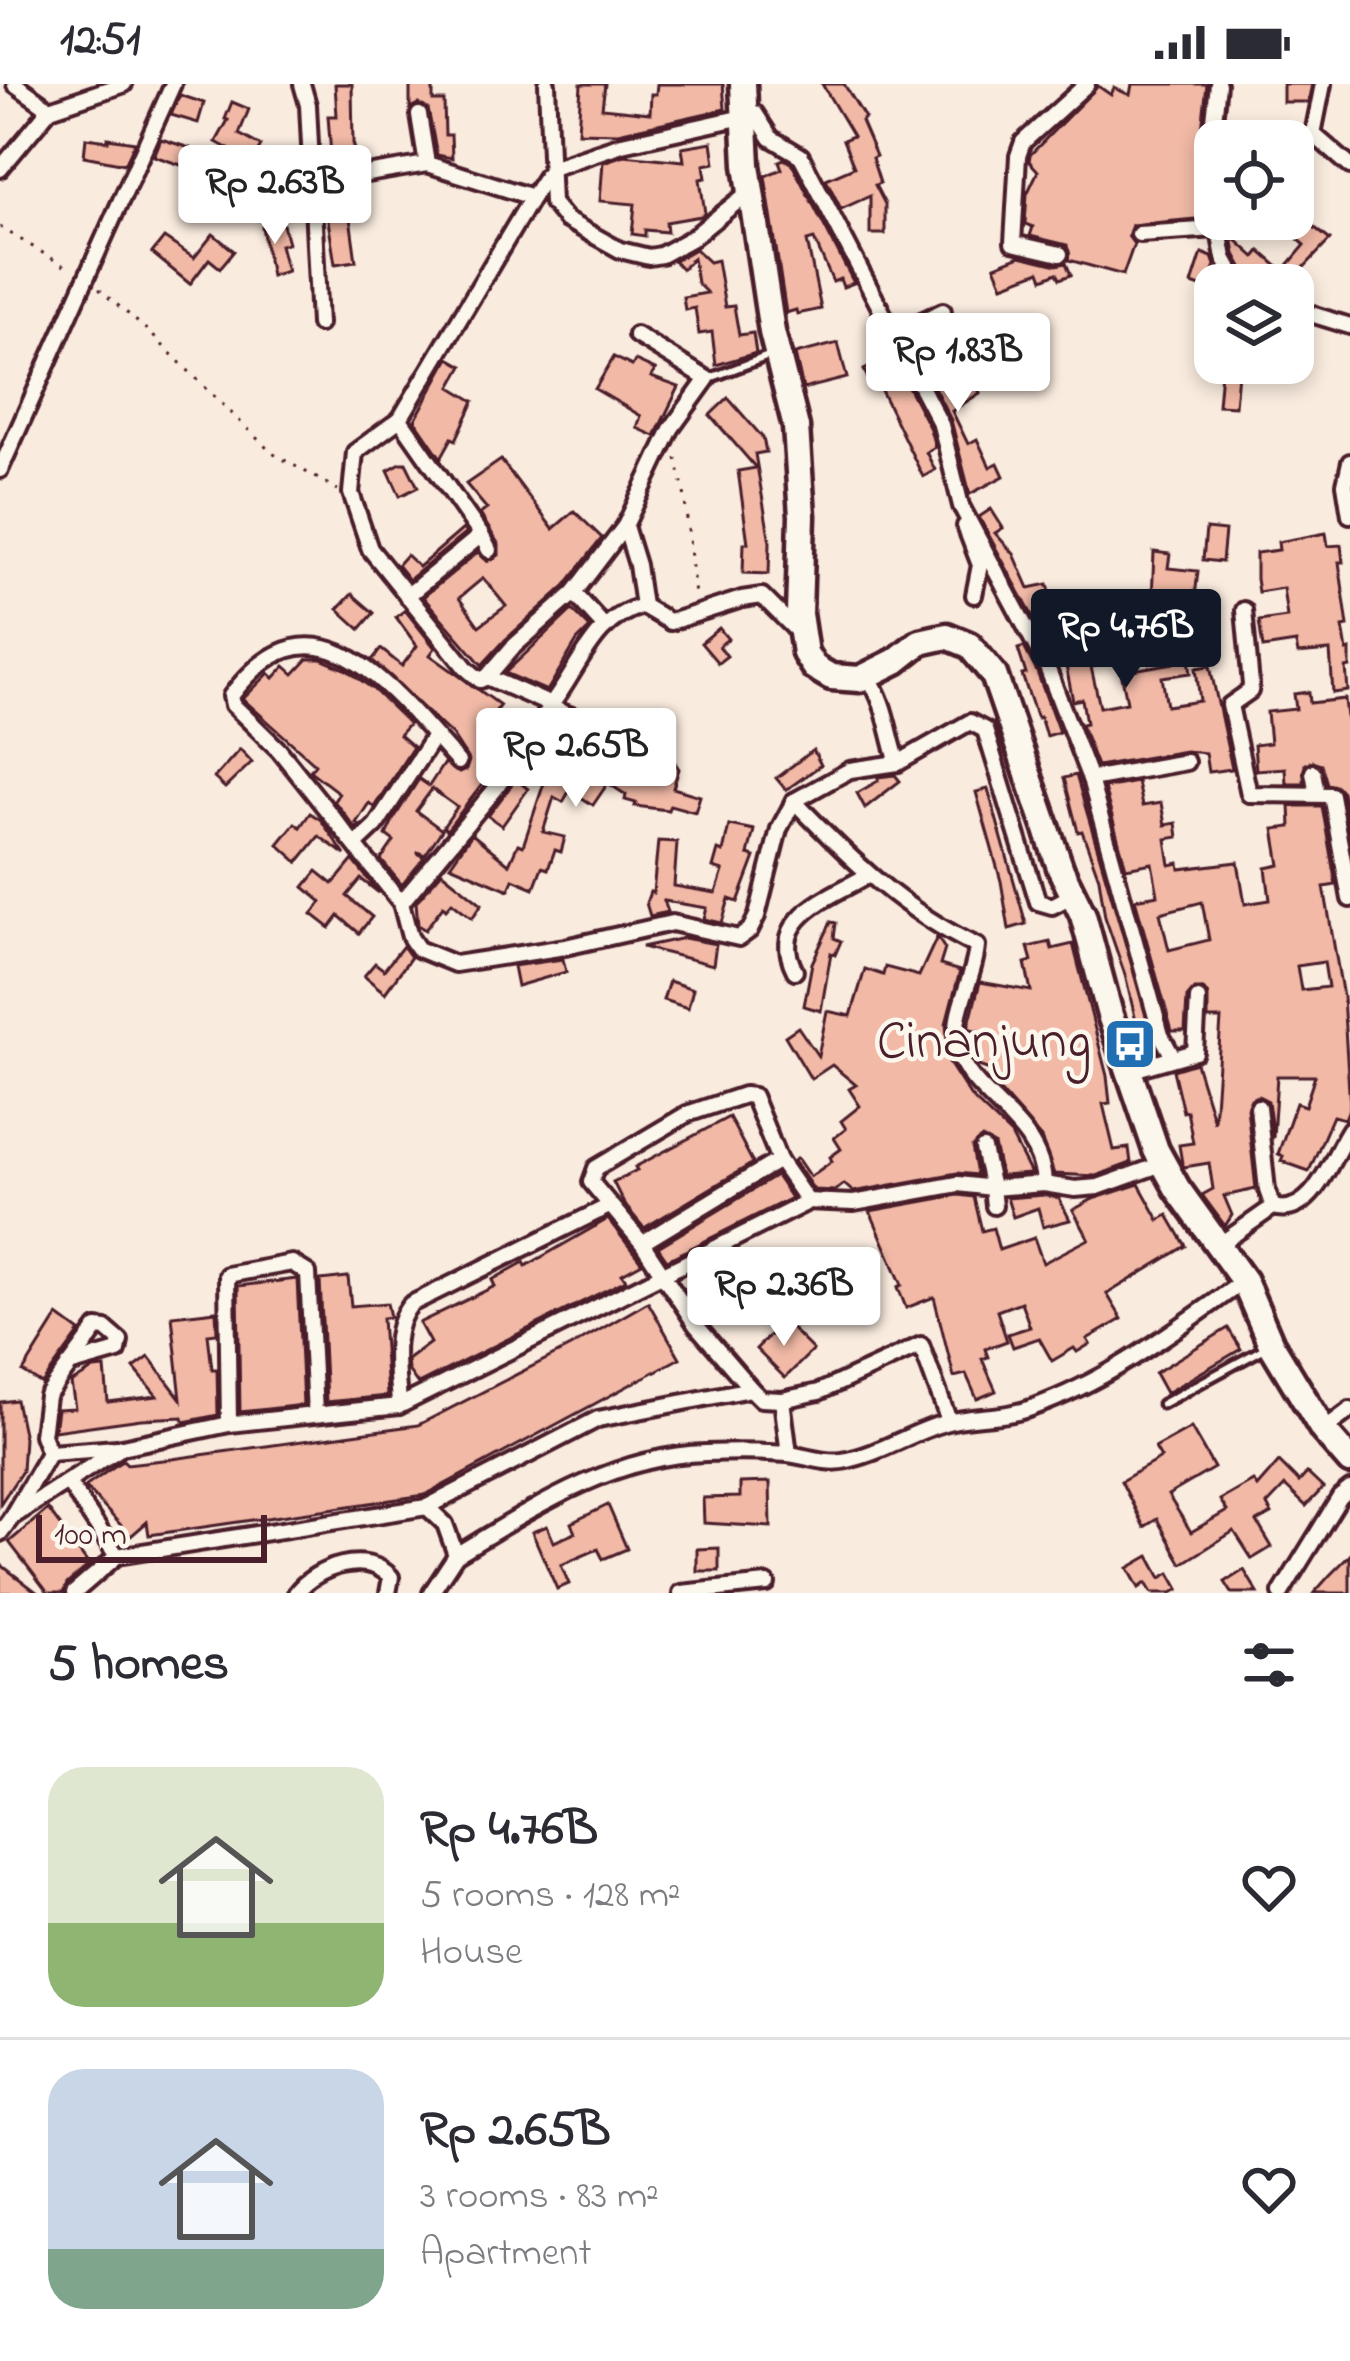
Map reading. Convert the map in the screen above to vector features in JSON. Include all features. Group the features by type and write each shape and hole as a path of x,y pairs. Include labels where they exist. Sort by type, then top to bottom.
{"highway":[{"path":"742,103 777,353 796,427 801,475 801,635 814,667 849,680 896,662 933,637 957,637 994,675 1060,870 1075,894 1156,1150 1177,1188 1244,1281 1271,1344 1323,1430 1350,1461"}],"street":[{"path":"15,84 50,109"},
{"path":"0,169 50,109 124,84"},
{"path":"0,470 173,84"},
{"path":"302,84 308,105 320,324"},
{"path":"547,84 552,203 557,212 620,250 661,255 692,238 753,189"},
{"path":"1060,254 1013,243 1018,156 1023,142 1087,84"},
{"path":"1214,120 1217,84"},
{"path":"1314,129 1323,84"},
{"path":"636,335 707,379 665,442 626,526 574,593 480,680 370,549 351,493 355,452 400,418 551,168 742,103 755,113 771,138 801,156 941,425 961,517 980,565 974,596"},
{"path":"418,115 427,164"},
{"path":"1314,135 1350,166"},
{"path":"313,183 427,164 532,197"},
{"path":"1139,234 1194,227"},
{"path":"892,335 943,311"},
{"path":"1314,315 1350,326"},
{"path":"400,418 485,543 407,596"},
{"path":"1350,462 1345,484 1350,515"},
{"path":"961,506 1047,667 1090,779 1161,1035 1173,1057"},
{"path":"626,526 643,606"},
{"path":"574,593 603,625"},
{"path":"401,903 497,787 603,625 623,610 643,606 670,622 762,596 801,635"},
{"path":"1244,610 1251,685 1250,691 1230,705 1249,794 1327,793 1333,801 1350,898"},
{"path":"458,762 361,664 334,648 309,644 292,648 257,667 232,692 233,705 279,750 401,903 418,950 455,964 565,947 672,923 739,938 757,916 779,829 794,801 850,770 898,764 963,724 978,724 985,730 1038,902 1052,906 1075,894"},
{"path":"867,675 886,707 898,764"},
{"path":"488,677 597,726"},
{"path":"356,844 376,824 434,736"},
{"path":"1090,779 1186,762"},
{"path":"1313,772 1317,794"},
{"path":"794,801 868,875 977,946 956,1025 960,1054 1038,1154 1044,1184"},
{"path":"795,971 787,955 791,927 810,907 868,875"},
{"path":"1129,1071 1195,1052 1198,999"},
{"path":"806,1201 779,1160 753,1096 744,1095 688,1114 596,1168 591,1182 642,1243 697,1325 761,1399 819,1392 921,1346 949,1421"},
{"path":"1258,1107 1267,1190 1274,1207"},
{"path":"1219,1245 1274,1207 1289,1210 1308,1197 1350,1129"},
{"path":"983,1149 994,1206"},
{"path":"642,1243 779,1160"},
{"path":"49,1453 122,1447 229,1424 399,1406 806,1201 854,1203 958,1184 1099,1187 1165,1162"},
{"path":"399,1406 397,1332 411,1304 609,1206"},
{"path":"229,1424 226,1275 292,1263 308,1273 315,1414"},
{"path":"430,1593 456,1555 547,1500 626,1469 702,1453 789,1454 836,1463 949,1421 1036,1407 1123,1366 1244,1281"},
{"path":"49,1453 42,1435 47,1396 69,1365"},
{"path":"74,1593 117,1556 427,1507 598,1419 751,1389"},
{"path":"782,1400 789,1454"},
{"path":"1323,1430 1350,1410"},
{"path":"12,1517 122,1447"},
{"path":"0,1533 49,1453"},
{"path":"69,1484 117,1556"},
{"path":"1281,1593 1340,1497 1350,1489"},
{"path":"427,1507 445,1524 456,1555"},
{"path":"296,1593 306,1582 341,1564 369,1563 391,1576 388,1593"},
{"path":"681,1593 766,1583"}],"lane":[{"path":"707,379 777,353"},
{"path":"1162,1404 1271,1344"}],"path":[{"path":"0,227 85,278 149,332 272,453 331,489 351,493"},
{"path":"665,442 680,464 696,616"}],"building":[{"path":"335,84 352,84 353,143 359,164 332,168 328,116 337,116"},
{"path":"410,84 433,84 433,101 444,101 445,135 451,135 452,158 437,155 428,109 418,104 410,108"},
{"path":"581,84 605,84 602,108 650,113 657,84 723,84 725,109 618,133 578,132"},
{"path":"822,84 844,84 865,118 861,121 876,156 872,158 880,183 875,185 885,204 885,234 870,234 870,196 841,209 826,179 854,167 843,140 853,136"},
{"path":"1132,84 1207,84 1203,120 1194,120 1194,219 1132,225 1128,236 1134,244 1123,275 1069,260 1067,245 1030,236 1033,227 1025,224 1027,194 1038,171 1030,155 1098,86 1111,95 1114,88 1130,95"},
{"path":"1283,84 1312,84 1308,102 1283,102"},
{"path":"180,95 204,103 198,123 171,115"},
{"path":"232,102 249,109 239,134 261,146 252,162 216,142"},
{"path":"86,138 135,142 125,164 84,156"},
{"path":"161,139 190,148 184,166 154,156"},
{"path":"712,142 715,163 704,165 706,178 700,179 705,213 701,216 666,222 667,232 645,230 645,236 632,234 635,204 600,201 603,162 624,155 684,161 682,147"},
{"path":"779,161 792,164 854,283 843,287 840,279 833,282 814,239 807,241 821,309 797,314 796,310 786,313 765,176 782,169"},
{"path":"210,164 237,175 231,190 204,180"},
{"path":"291,183 298,208 272,216 263,184 286,193"},
{"path":"348,203 356,261 335,264 326,208"},
{"path":"282,221 288,243 280,245 287,271 271,276 262,227"},
{"path":"1314,227 1330,240 1307,264 1289,264 1305,245 1299,240 1314,240"},
{"path":"213,234 234,251 220,268 209,259 190,284 152,253 164,238 194,258"},
{"path":"1233,242 1255,257 1260,251 1275,264 1240,264"},
{"path":"695,249 709,262 717,260 725,307 734,306 739,335 753,333 756,353 716,365 712,332 699,334 695,308 685,310 683,297 707,293 697,283 693,258 682,269 674,261"},
{"path":"1202,253 1215,264 1198,264"},
{"path":"1020,256 1066,263 1071,275 1060,279 1057,273 1043,279 1040,271 1003,285 995,266"},
{"path":"1012,310 1018,373 978,380 974,364 994,360 993,332 986,333 985,312"},
{"path":"928,335 950,382 971,373 980,393 952,411 968,444 977,439 990,467 998,463 1004,476 970,494 951,420 911,343"},
{"path":"838,343 847,378 803,389 795,354"},
{"path":"889,350 935,447 926,452 935,470 923,477 877,382 871,385 864,370 878,363 875,356"},
{"path":"614,357 655,370 651,377 679,387 655,436 637,428 641,416 595,389"},
{"path":"449,358 463,366 451,387 474,401 456,440 452,438 441,458 415,420"},
{"path":"1220,384 1237,384 1235,406 1218,405"},
{"path":"728,398 763,438 766,452 755,454 770,542 769,574 743,573 744,543 748,543 738,471 756,468 710,415"},
{"path":"501,460 553,529 574,511 602,538 566,585 482,665 423,597 478,552 487,561 499,555 499,545 480,514 487,509 466,484","holes":["483,578 506,606 479,626 459,598"]},
{"path":"406,463 418,487 400,496 388,470"},
{"path":"991,509 1003,528 995,533 1014,554 1029,588 1048,584 1060,626 1071,624 1077,654 1097,649 1100,665 1091,667 1100,707 1127,702 1121,672 1174,663 1173,655 1188,653 1191,673 1162,677 1167,706 1200,701 1196,668 1210,666 1232,769 1208,772 1205,753 1185,751 1097,766 1081,724 1086,723 1082,699 1073,701 1065,661 1057,662 1037,616 1033,617 979,517"},
{"path":"463,529 466,533 409,580 397,565 406,555 419,567"},
{"path":"1206,529 1225,531 1222,562 1203,560"},
{"path":"1326,533 1328,546 1341,545 1348,626 1343,627 1350,650 1348,691 1333,693 1330,651 1298,654 1296,643 1263,648 1259,621 1287,617 1283,588 1258,592 1256,579 1256,553 1279,550 1278,542"},
{"path":"1154,552 1170,554 1168,568 1198,571 1195,597 1152,600"},
{"path":"352,594 374,613 360,629 338,609"},
{"path":"405,610 435,648 430,655 500,705 495,712 508,721 501,732 507,735 494,753 502,759 447,830 443,827 457,807 432,789 416,811 442,830 425,855 417,852 424,858 402,885 381,860 394,841 386,835 393,820 419,779 429,786 444,763 459,773 469,761 452,735 372,660 381,649 402,666 417,646 396,617"},
{"path":"572,610 590,628 547,691 505,673"},
{"path":"719,628 728,639 719,646 727,656 718,663 701,643"},
{"path":"1024,647 1059,732 1046,736 1037,718 1022,675 1026,674 1018,649"},
{"path":"308,659 347,670 409,724 399,735 413,747 374,807 369,803 356,829 334,801 339,793 310,771 315,764 243,699 269,673 274,678 285,666 294,674"},
{"path":"1309,692 1310,703 1345,699 1350,836 1342,792 1327,784 1321,764 1305,764 1304,783 1286,783 1285,768 1256,770 1254,745 1270,743 1267,712 1296,709 1294,694"},
{"path":"658,736 679,769 673,788 700,796 695,812 670,805 668,810 635,806 608,783 593,805 570,790 563,802 554,797 543,832 565,837 561,852 555,850 548,869 542,867 534,888 513,879 509,890 450,865 472,834 509,864 518,844 523,846 549,768 556,772 574,741 631,778 634,768 656,774 641,746"},
{"path":"240,749 252,762 225,788 214,778"},
{"path":"813,750 821,765 786,790 776,778"},
{"path":"895,775 900,781 865,808 857,793 878,777"},
{"path":"1076,775 1157,1051 1144,1055 1105,917 1099,878 1082,831 1078,832 1064,778"},
{"path":"516,779 528,789 502,826 488,816"},
{"path":"1137,782 1142,806 1161,803 1165,825 1176,823 1178,837 1166,839 1170,865 1179,863 1180,869 1238,862 1245,904 1270,900 1266,868 1280,865 1274,829 1291,827 1290,806 1322,806 1336,885 1324,887 1343,997 1350,1106 1345,1119 1333,1116 1309,1171 1281,1161 1283,1156 1278,1154 1296,1103 1305,1106 1315,1076 1277,1076 1273,1138 1268,1101 1258,1096 1251,1099 1247,1108 1256,1189 1224,1196 1232,1215 1225,1226 1202,1195 1213,1189 1209,1163 1184,1167 1182,1163 1179,1145 1193,1143 1173,1070 1196,1063 1214,1122 1221,1019 1208,1019 1208,995 1194,989 1187,997 1185,1031 1172,1031 1135,899 1158,895 1152,863 1126,868 1104,788","holes":["1202,902 1209,940 1169,950 1160,913","1324,962 1328,987 1301,990 1297,966"]},
{"path":"988,789 1026,924 1009,929 976,792"},
{"path":"310,813 321,820 345,855 319,836 298,862 278,844"},
{"path":"729,825 754,830 748,855 755,857 738,902 729,899 722,923 704,919 707,908 664,901 668,912 650,916 646,903 653,893 658,841 677,842 674,886 716,893 723,871 713,868 718,850 723,852"},
{"path":"353,860 379,893 361,879 347,896 372,917 359,933 339,916 330,928 312,914 322,902 304,887 317,871 333,884"},
{"path":"442,872 482,904 472,918 452,902 446,909 443,906 425,930 418,925 416,902"},
{"path":"831,922 836,923 834,938 841,941 835,955 831,953 821,1011 804,1006 812,963"},
{"path":"937,937 945,949 940,965 960,971 946,1024 949,1063 971,1097 1011,1135 1031,1174 1001,1176 994,1145 982,1138 972,1147 977,1175 957,1173 853,1192 844,1184 835,1191 814,1190 794,1161 797,1158 810,1177 832,1161 830,1157 841,1149 834,1138 846,1129 841,1121 860,1106 849,1089 856,1085 832,1065 811,1079 785,1036 798,1027 818,1056 827,1011 851,1016 865,969 883,975 885,967 919,976"},
{"path":"684,938 716,944 713,965 642,947"},
{"path":"1050,942 1052,949 1073,944 1107,1076 1110,1103 1103,1104 1114,1150 1129,1148 1131,1163 1096,1176 1054,1174 1041,1138 994,1084 990,1070 978,1066 981,1032 968,1028 980,982 1031,991 1025,963 1032,961 1028,947"},
{"path":"403,946 411,957 385,993 364,976 375,963 384,970"},
{"path":"563,959 566,972 517,986 513,966"},
{"path":"669,981 693,989 688,1008 663,1000"},
{"path":"729,1117 753,1163 644,1228 613,1182"},
{"path":"776,1176 791,1198 667,1260 658,1247"},
{"path":"1139,1184 1159,1220 1168,1215 1186,1246 1107,1294 1122,1319 1087,1339 1090,1344 1077,1352 1074,1348 1052,1361 1039,1338 1013,1347 1008,1334 1030,1327 1021,1302 997,1311 1007,1341 985,1349 988,1357 982,1359 996,1391 977,1399 966,1374 954,1377 934,1297 906,1308 898,1287 902,1285 870,1211 958,1195 974,1197 982,1231 993,1228 999,1250 1034,1238 1043,1263 1089,1239 1073,1210"},
{"path":"1007,1198 1059,1198 1070,1220 1043,1227 1038,1208 1013,1217"},
{"path":"608,1219 642,1263 622,1274 626,1280 418,1384 407,1360 430,1343 419,1323 495,1286 492,1280"},
{"path":"348,1277 351,1306 387,1303 390,1317 382,1318 387,1396 326,1402 320,1280"},
{"path":"297,1279 303,1405 240,1412 238,1286"},
{"path":"770,1286 780,1309 749,1323 739,1299"},
{"path":"648,1302 680,1358 425,1495 149,1535 147,1522 131,1536 85,1487 123,1460 127,1464 172,1459 418,1425"},
{"path":"216,1311 217,1333 208,1334 212,1369 217,1369 218,1415 184,1422 183,1417 141,1419 54,1431 57,1409 75,1408 71,1383 94,1369 105,1368 108,1402 157,1396 134,1368 149,1357 181,1399 172,1316"},
{"path":"58,1316 80,1332 42,1384 23,1372"},
{"path":"784,1321 813,1350 785,1378 756,1349"},
{"path":"1228,1328 1241,1349 1166,1393 1155,1373"},
{"path":"16,1400 24,1438 22,1471 0,1504 0,1402"},
{"path":"1191,1428 1214,1468 1168,1495 1191,1532 1227,1511 1220,1500 1253,1481 1257,1487 1279,1462 1299,1482 1307,1473 1323,1488 1306,1506 1285,1486 1267,1505 1272,1514 1257,1522 1272,1547 1252,1559 1234,1531 1182,1564 1157,1519 1144,1527 1121,1481 1161,1458 1155,1448"},
{"path":"770,1482 771,1527 704,1523 703,1498 740,1497 740,1483"},
{"path":"608,1505 627,1549 603,1559 598,1549 561,1565 569,1584 557,1589 532,1532 547,1526 554,1542 575,1533 571,1523"},
{"path":"48,1509 89,1565 63,1593 48,1593 9,1542"},
{"path":"719,1548 719,1571 697,1571 697,1549"},
{"path":"1350,1555 1350,1593 1314,1593 1330,1575"},
{"path":"1149,1556 1161,1578 1170,1573 1179,1589 1152,1593 1146,1583 1139,1588 1128,1568"},
{"path":"0,1564 38,1593 0,1593"},
{"path":"1244,1570 1258,1593 1232,1593 1225,1582"}],"place":[{"name":"Cinanjung","path":"1130,1044"}]}
